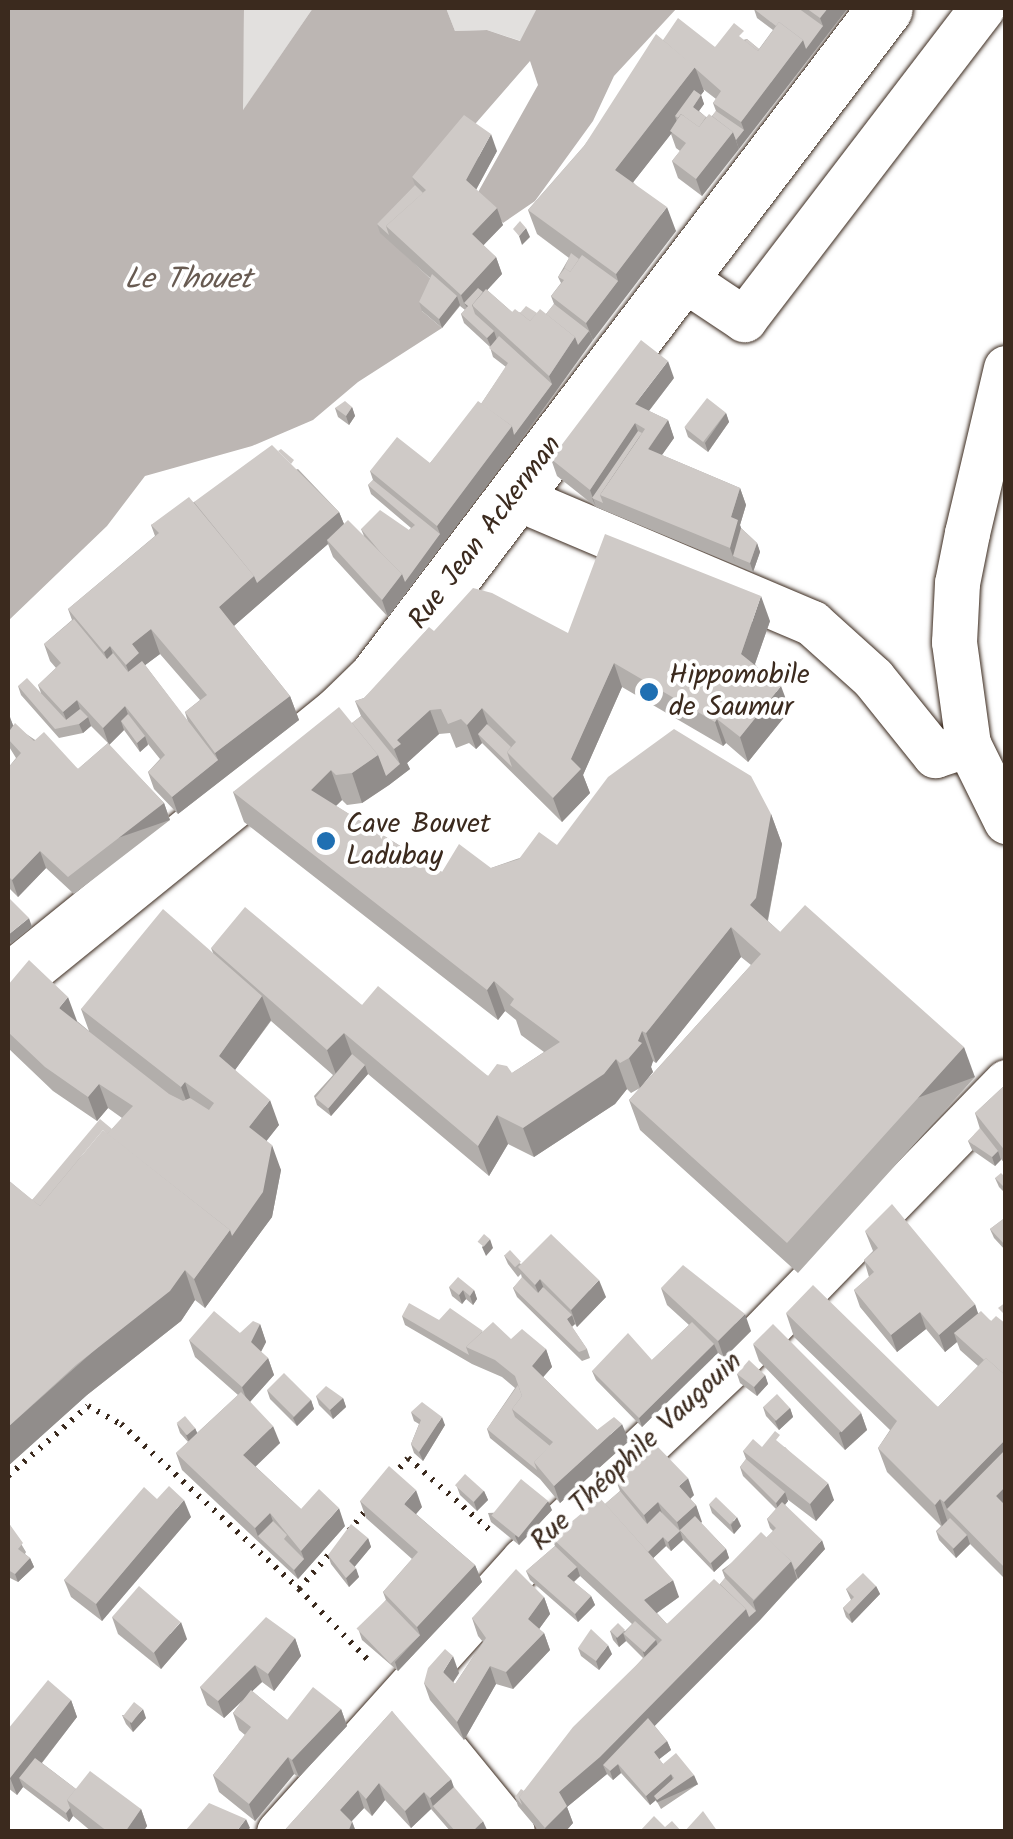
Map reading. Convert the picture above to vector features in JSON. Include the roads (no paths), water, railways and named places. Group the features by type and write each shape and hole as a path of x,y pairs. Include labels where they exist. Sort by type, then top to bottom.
{"main road":[{"name":"Rue Jean Ackerman","path":"8,982 340,713 376,678 885,8"}],"street":[{"path":"681,277 744,318 982,8"},
{"path":"1006,368 957,582 954,642 968,744 1006,822"},
{"path":"513,496 812,623 873,678 935,755 968,744"},
{"name":"Rue Théophile Vaugouin","path":"280,1832 524,1560 736,1360 1006,1082"},
{"path":"402,1697 512,1832"}],"water":[{"name":"Le Thouet","path":"10,8 244,8 243,110 313,8 446,8 455,31 487,30 520,41 537,8 677,8 614,76 593,121 535,201 503,223 477,194 538,85 530,61 381,232 435,283 422,311 442,328 358,382 313,420 252,446 145,476 107,526 8,621"}],"place":[{"name":"Hippomobile de Saumur","path":"649,692"},
{"name":"Cave Bouvet Ladubay","path":"326,841"}]}
